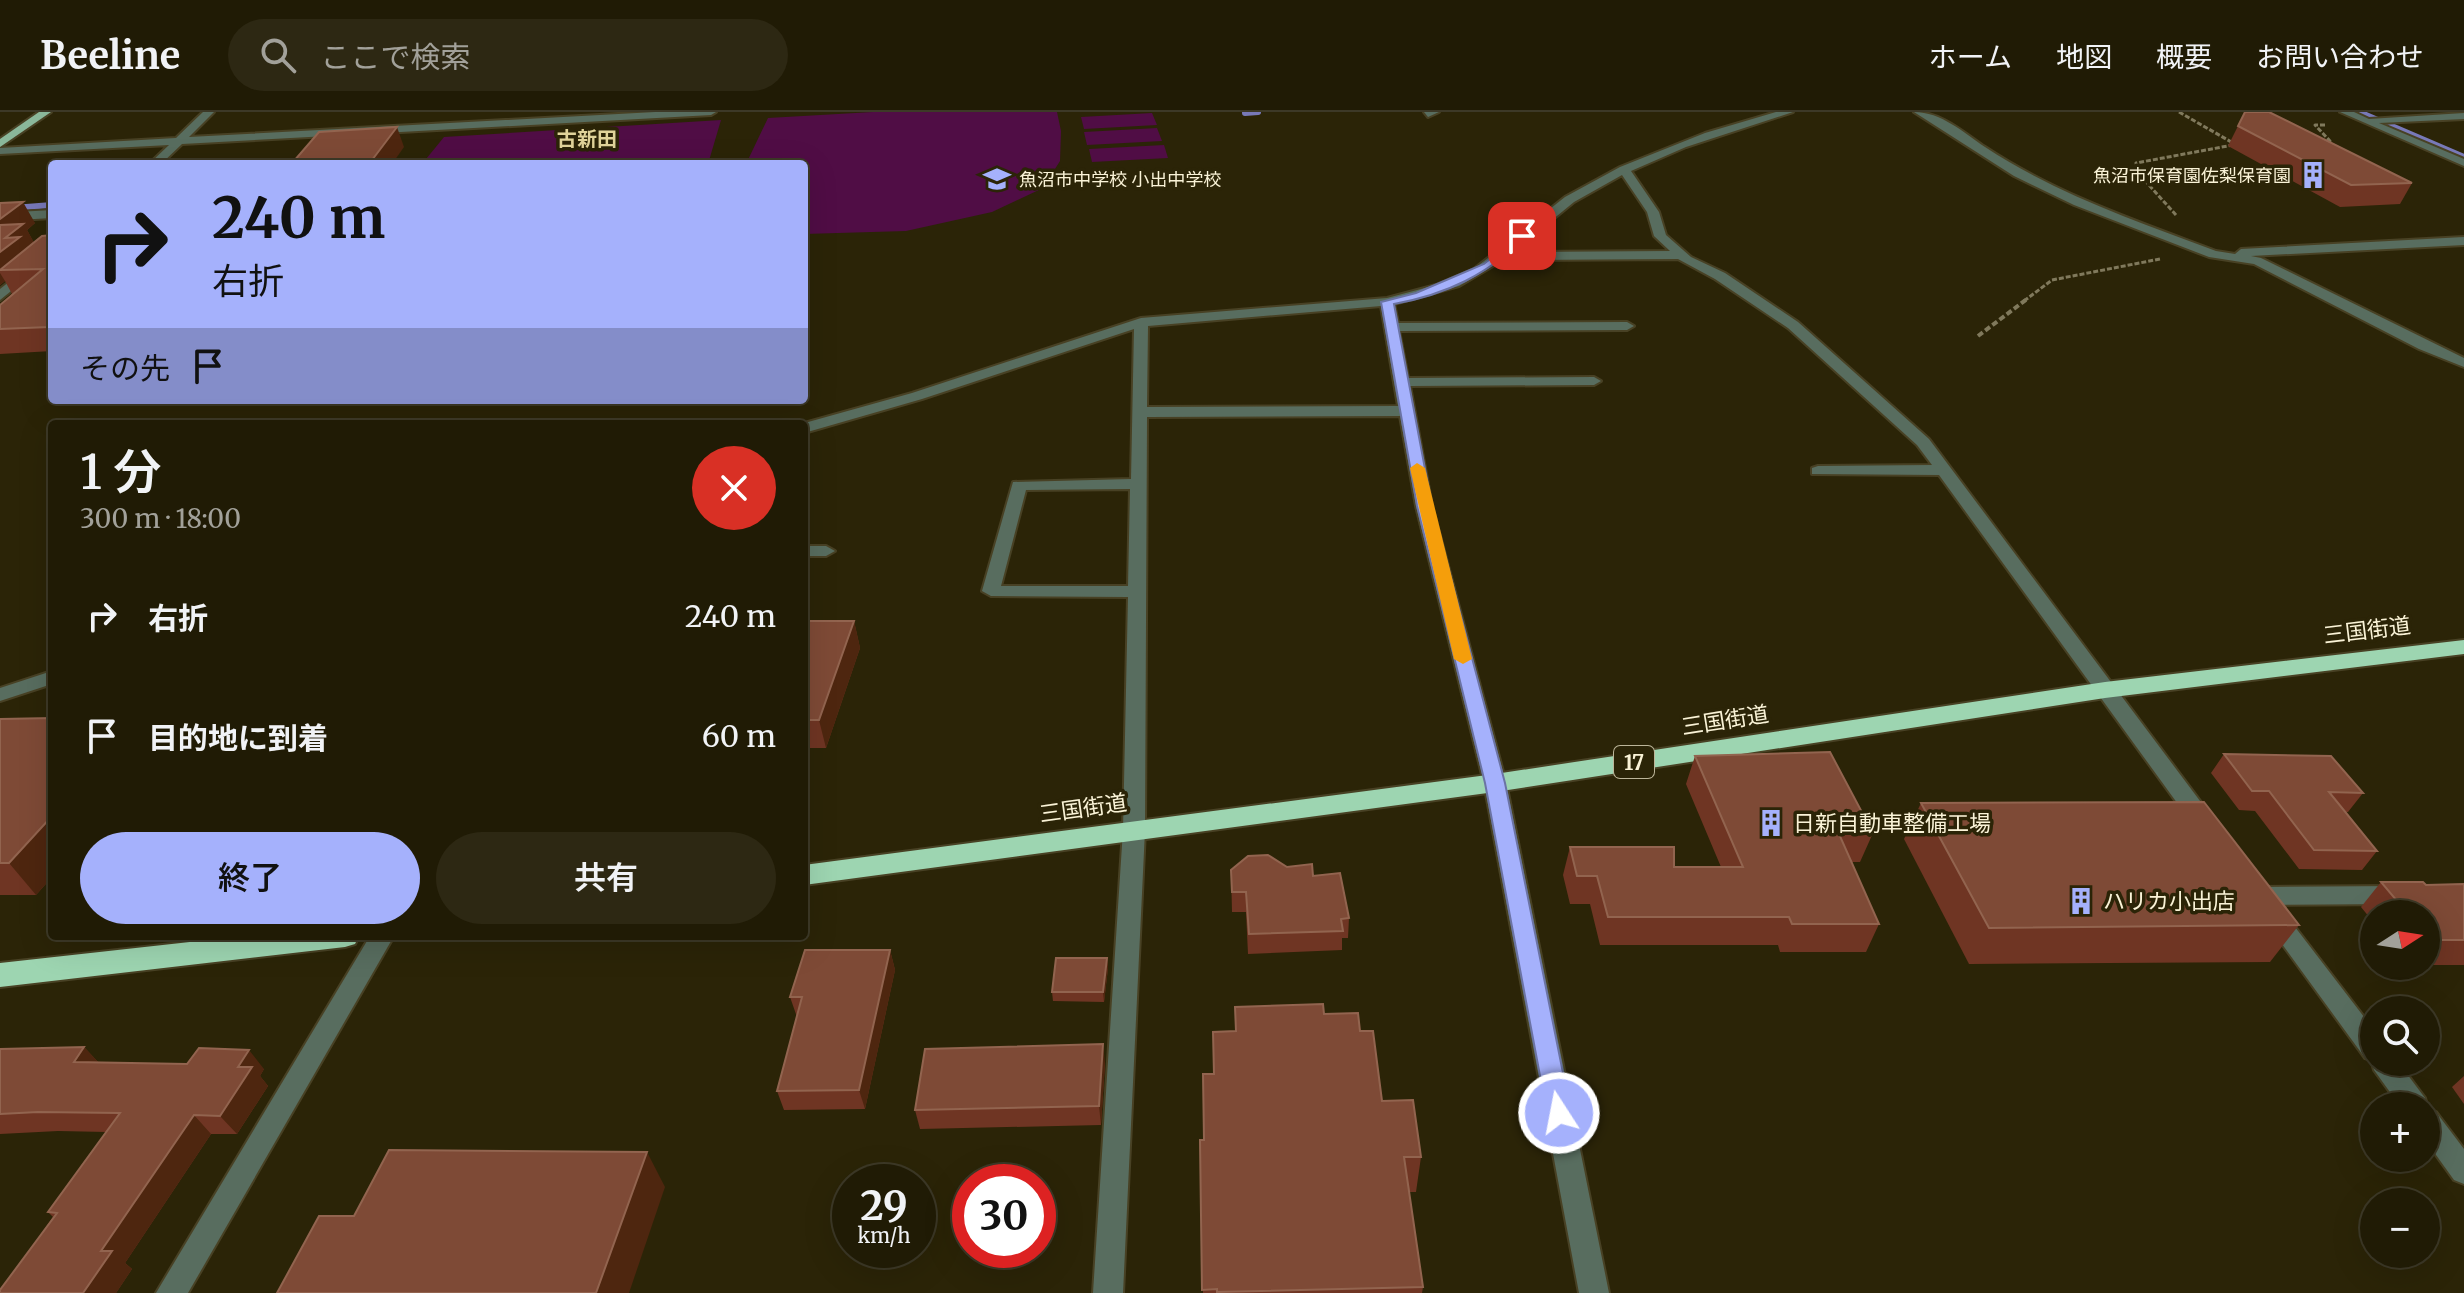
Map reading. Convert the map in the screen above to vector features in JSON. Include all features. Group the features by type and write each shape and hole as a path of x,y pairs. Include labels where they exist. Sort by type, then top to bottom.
{"highway":[{"name":"三国街道","path":"808,874 1495,783 2105,690 2464,647"},
{"path":"0,975 310,940"}],"main road":[{"path":"0,144 46,112"}],"street":[{"path":"160,160 209,112"},
{"path":"0,151 711,112"},
{"path":"808,427 917,396 1141,322 1387,302 1419,296 1488,266 1581,192 1624,169 1729,127 1788,112"},
{"path":"1919,112 1944,124 2018,174 2078,203 2172,241 2213,254 2257,261 2464,363"},
{"path":"2345,112 2464,163"},
{"path":"2370,123 2464,116"},
{"path":"1624,169 1653,212 1660,236 1681,255 1720,276 1793,325 1923,442 2214,835"},
{"path":"0,217 48,214"},
{"path":"2213,254 2464,241"},
{"path":"0,296 48,255"},
{"path":"1499,256 1681,255"},
{"path":"1387,302 1424,506 1495,783 1594,1293"},
{"path":"1108,1293 1134,830 1141,322"},
{"path":"1392,327 1627,326"},
{"path":"1402,382 1594,381"},
{"path":"1140,412 1407,411"},
{"path":"1818,471 1944,470"},
{"path":"1137,592 991,591 1019,485 1139,484"},
{"path":"808,551 826,551"},
{"path":"0,695 48,678"},
{"path":"2360,1031 2254,890 2417,895"},
{"path":"171,1293 380,940"},
{"path":"2440,1139 2464,1171"}],"path":[{"path":"1978,336 2052,280 2165,258 2172,241 2176,214 2138,173 2136,163 2236,145 2179,112"},
{"path":"2316,142 2330,141 2315,125 2370,123"}],"shaded area":[{"path":"873,112 1057,112 1061,131 1060,161 1043,188 992,212 906,231 808,234 808,160 748,160 768,118"},
{"path":"1152,113 1157,125 1084,129 1081,117"},
{"path":"721,120 709,160 425,160 444,137"},
{"path":"1157,128 1162,141 1087,145 1084,132"},
{"path":"1164,145 1168,158 1092,162 1089,149"}],"building":[{"path":"2245,112 2269,112 2412,183 2351,185 2238,126"},
{"path":"397,127 372,160 295,160 319,132"},
{"path":"23,202 0,219 0,203"},
{"path":"23,224 5,238 20,237 0,252 0,225"},
{"path":"48,235 48,327 0,329 0,305 43,269 0,270 42,236"},
{"path":"808,621 854,621 819,720 808,720"},
{"path":"48,718 48,820 9,863 0,863 0,719"},
{"path":"1830,752 1873,833 1839,834 1879,924 1792,924 1789,917 1608,917 1597,876 1577,876 1570,847 1674,847 1674,867 1743,867 1695,756"},
{"path":"2224,754 2331,756 2363,793 2329,792 2377,851 2314,850 2269,791 2252,791"},
{"path":"2204,802 2299,925 1989,928 1921,803"},
{"path":"1268,855 1287,867 1312,864 1313,876 1340,873 1349,918 1341,919 1343,931 1249,934 1246,892 1232,892 1231,870 1248,856"},
{"path":"2381,882 2464,884 2464,940 2440,940 2440,900 2396,900"},
{"path":"805,950 890,950 859,1090 777,1091 802,997 790,997"},
{"path":"1056,958 1107,958 1103,992 1052,992"},
{"path":"1323,1004 1324,1014 1358,1013 1360,1031 1373,1031 1382,1101 1413,1100 1421,1157 1404,1157 1423,1287 1202,1290 1200,1140 1204,1140 1203,1074 1214,1074 1213,1032 1236,1031 1235,1007"},
{"path":"1103,1044 1099,1106 915,1110 925,1049"},
{"path":"84,1047 74,1062 187,1064 199,1048 249,1050 238,1067 252,1067 220,1116 194,1115 101,1251 112,1251 83,1293 0,1293 57,1213 48,1212 120,1113 0,1114 0,1049"},
{"path":"389,1150 647,1152 596,1293 277,1293 319,1216 354,1216"}],"waterway":[{"path":"1245,113 1258,112"},
{"path":"2359,112 2464,157"},
{"path":"0,209 48,205"}],"slow traffic":[{"path":"1417,468 1463,659"}],"place":[{"name":"魚沼市保育園佐梨保育園","path":"2313,175"},
{"name":"魚沼市中学校 小出中学校","path":"997,179"},
{"name":"日新自動車整備工場","path":"1771,823"},
{"name":"ハリカ小出店","path":"2081,901"}],"district":[{"name":"古新田","path":"587,138"}],"route":[{"path":"1522,236 1488,266 1419,296 1387,302 1424,506 1495,783 1559,1113"}]}
